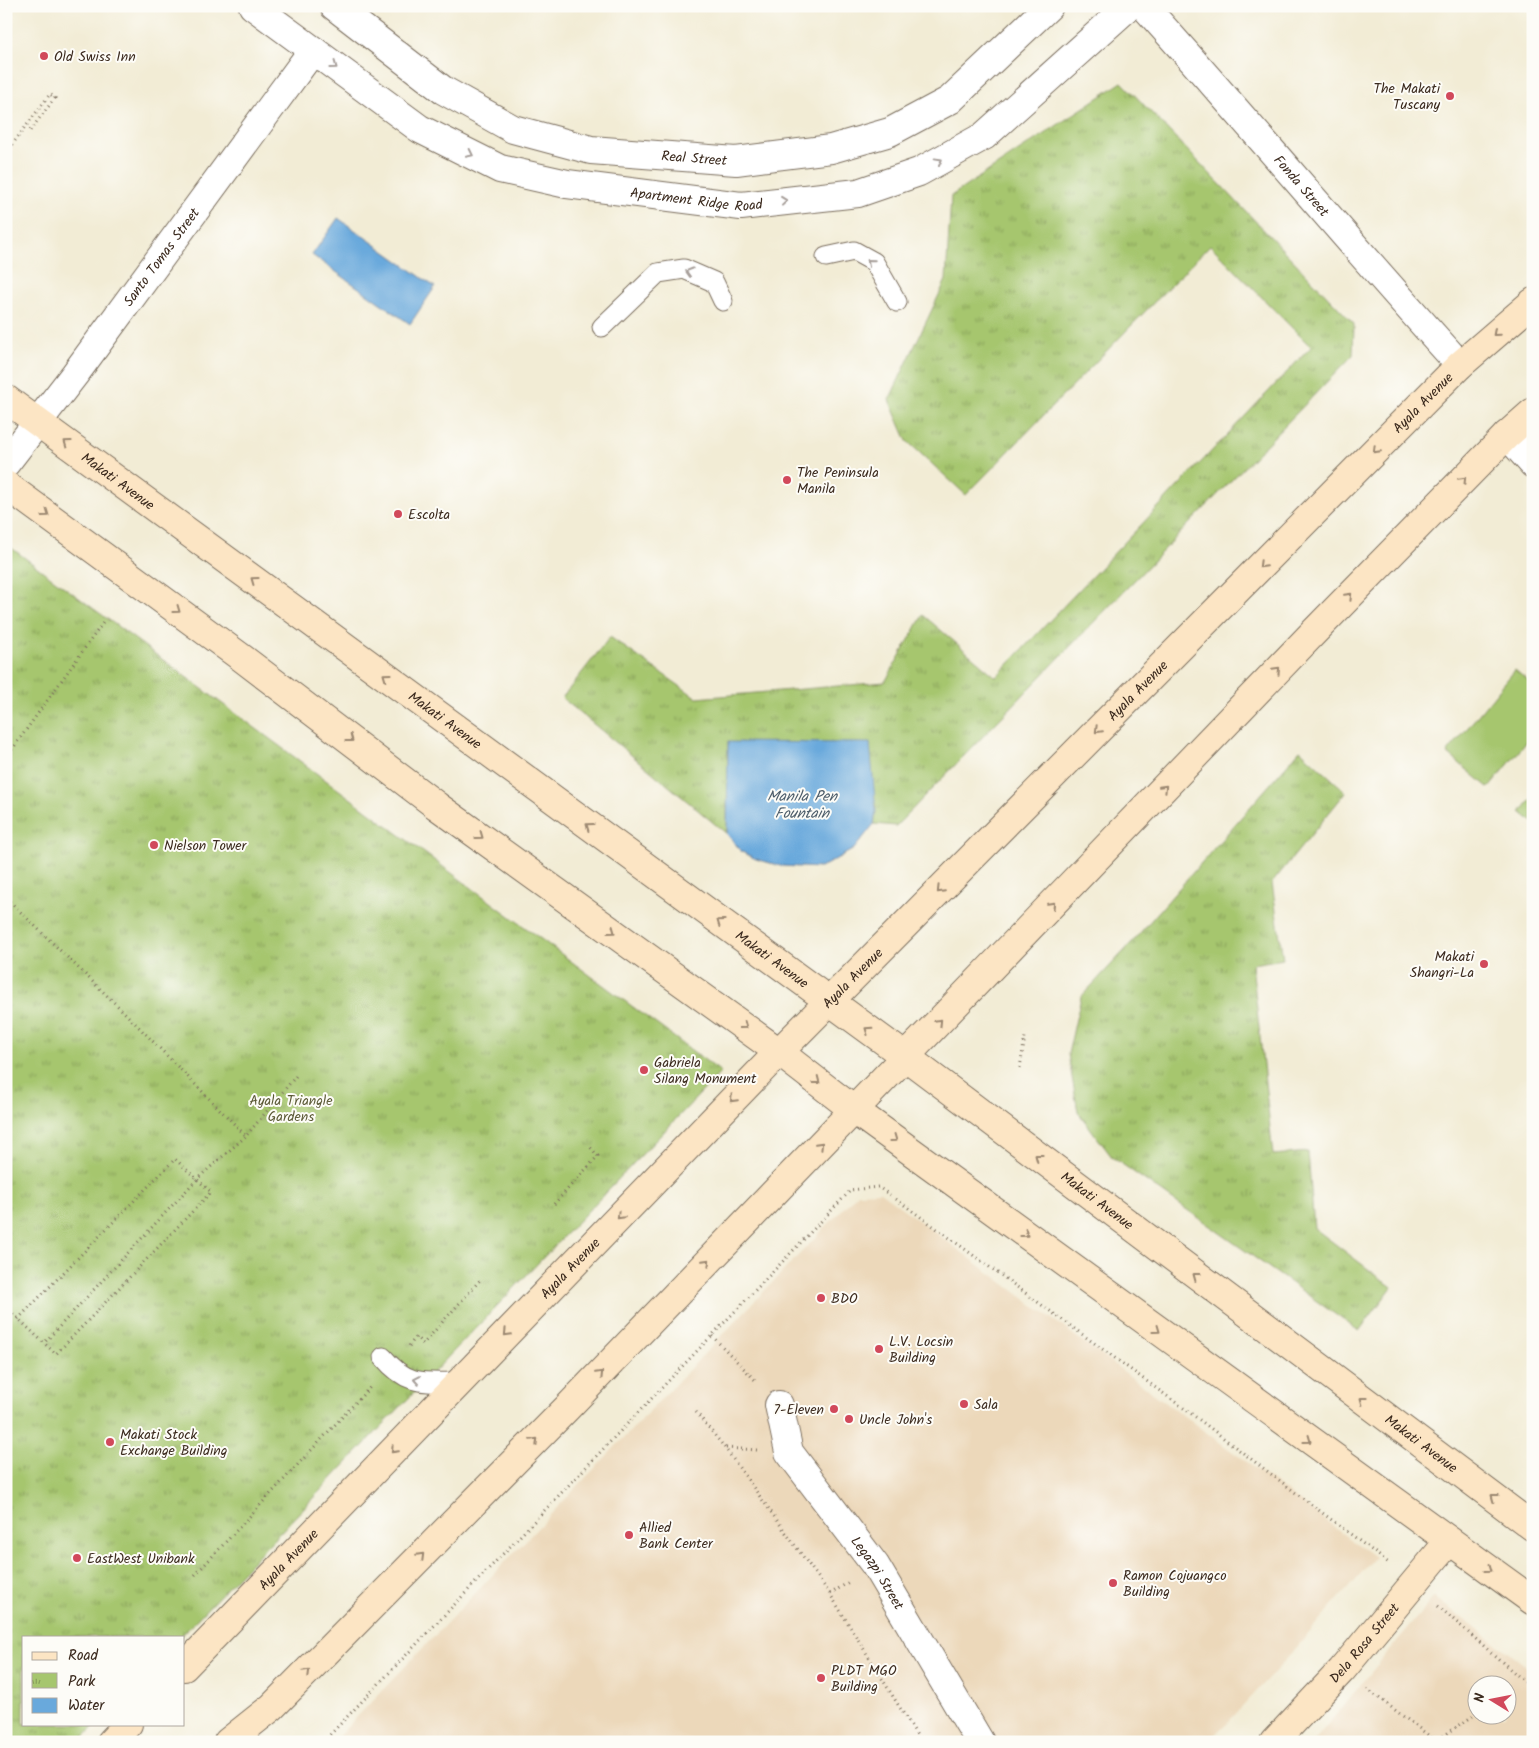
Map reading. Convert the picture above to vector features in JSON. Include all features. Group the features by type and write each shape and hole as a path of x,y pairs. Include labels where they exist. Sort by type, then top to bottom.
{"main road":[{"name":"Ayala Avenue","path":"185,1666 780,1052 981,848 1460,365 1533,302"},
{"name":"Makati Avenue","path":"6,399 906,1057 1533,1526"},
{"path":"228,1742 272,1707 566,1410 1322,624 1507,435 1533,412"},
{"path":"6,485 249,663 437,806 780,1052 854,1110 1533,1601"},
{"name":"Dela Rosa Street","path":"1274,1742 1342,1670 1449,1541"},
{"path":"248,1742 272,1707"},
{"path":"111,1742 126,1726"}],"street":[{"name":"Apartment Ridge Road","path":"253,6 420,129 500,169 567,184 741,206 858,193 918,172 984,136 1129,6"},
{"name":"Real Street","path":"345,9 443,90 513,129 591,150 736,161 831,149 890,132 950,100 1049,6"},
{"name":"Fonda Street","path":"1144,6 1460,365"},
{"name":"Santo Tomas Street","path":"6,463 38,423 313,50"},
{"path":"1507,435 1533,464"},
{"name":"Legazpi Street","path":"779,1405 789,1452 875,1566 980,1742"}],"lane":[{"path":"826,257 854,251 874,262 898,302"},
{"path":"602,326 658,273 684,269 714,282 724,301"},
{"path":"386,1361 403,1376 415,1382 460,1382"}],"path":[{"path":"6,154 50,94 55,98 29,132"},
{"path":"6,758 104,620"},
{"path":"6,898 124,1012 246,1136"},
{"path":"1020,1068 1025,1038"},
{"path":"44,1343 197,1179 246,1136 296,1076"},
{"path":"554,1204 598,1156 590,1147"},
{"path":"6,1307 18,1319 56,1354 211,1192 175,1159 18,1319"},
{"path":"323,1742 851,1190 878,1188 890,1195"},
{"path":"896,1199 1189,1412 1414,1583 1533,1689"},
{"path":"196,1576 386,1361 416,1338 423,1344 480,1279"},
{"path":"712,1336 779,1405"},
{"path":"696,1412 725,1448 830,1594 921,1742"},
{"path":"1342,1670 1435,1741 1466,1721"}],"shaded area":[{"path":"880,1192 1375,1557 1284,1662 1232,1718 1207,1742 333,1742 858,1193"},
{"path":"1434,1597 1533,1671 1533,1742 1313,1742"}],"green space":[{"path":"1122,82 1354,324 1353,355 896,826 874,824 876,811 728,742 727,834 562,698 610,637 697,698 885,682 923,615 996,677 1311,347 1210,245 966,495 907,441 889,400 946,280 951,196"},
{"name":"Ayala Triangle Gardens","path":"6,544 721,1072 181,1636 22,1636 22,1726 94,1726 79,1742 6,1742"},
{"path":"1515,670 1533,685 1533,734 1489,788 1447,753"},
{"path":"1300,750 1346,792 1272,883 1283,959 1252,964 1273,1155 1308,1152 1314,1228 1392,1287 1359,1331 1112,1157 1078,1112 1068,1054 1081,997 1126,949"},
{"path":"1533,797 1533,822 1521,812"}],"water":[{"path":"338,218 435,287 410,324 312,255"},
{"name":"Manila Pen Fountain","path":"728,742 870,743 876,811 874,824 854,849 820,868 781,866 756,859 742,852 727,834"}],"place":[{"name":"Old Swiss Inn","path":"44,56"},
{"name":"The Makati Tuscany","path":"1450,96"},
{"name":"The Peninsula Manila","path":"787,480"},
{"name":"Escolta","path":"398,514"},
{"name":"Nielson Tower","path":"154,845"},
{"name":"Makati Shangri-La","path":"1484,964"},
{"name":"Gabriela Silang Monument","path":"644,1070"},
{"name":"BDO","path":"821,1298"},
{"name":"L.V. Locsin Building","path":"879,1349"},
{"name":"Sala","path":"964,1404"},
{"name":"7-Eleven","path":"834,1409"},
{"name":"Uncle John's","path":"849,1419"},
{"name":"Makati Stock Exchange Building","path":"110,1442"},
{"name":"Allied Bank Center","path":"629,1535"},
{"name":"EastWest Unibank","path":"77,1558"},
{"name":"Ramon Cojuangco Building","path":"1113,1583"},
{"name":"PLDT MGO Building","path":"821,1678"}]}
